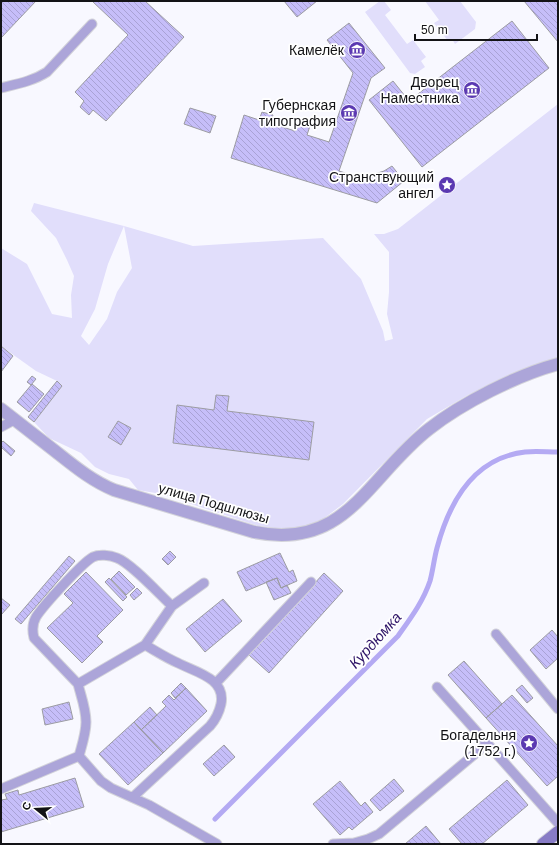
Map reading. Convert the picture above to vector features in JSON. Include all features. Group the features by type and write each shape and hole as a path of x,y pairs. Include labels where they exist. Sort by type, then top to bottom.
{"main road":[{"path":"543,844 558,832"}],"street":[{"name":"улица Подшлюзы","path":"1,409 93,480 114,490 254,532 267,535 297,534 323,527 347,512 411,444 452,412 529,374 558,364"}],"lane":[{"path":"1,88 40,78 48,72 92,24"},
{"path":"1,427 14,420"},
{"path":"79,756 86,722 78,684 34,638 32,628 36,618 42,609 83,564 94,556 105,555 117,558 127,564 172,606"},
{"path":"216,683 311,582"},
{"path":"78,684 145,645 172,606 204,583"},
{"path":"496,634 558,709"},
{"path":"133,797 210,726 217,718 222,700 221,691 216,683 208,677 175,662 145,645"},
{"path":"437,687 558,823"},
{"path":"333,844 354,843 379,834 488,743"},
{"path":"79,756 101,781 110,788 133,797 160,811 217,844"},
{"path":"1,788 79,756"}],"shaded area":[{"path":"380,1 384,1 391,10 385,15 407,44 413,40 426,57 421,61 425,67 415,74 410,73 365,12"},
{"path":"425,1 460,1 476,22 475,29 455,44 452,39 448,41 434,23 439,20"},
{"path":"558,104 558,360 521,372 468,395 427,419 343,504 323,519 306,526 283,529 258,526 161,494 138,490 129,479 109,474 95,467 81,453 49,438 34,422 62,386 57,381 36,371 1,346 1,248 27,264 52,314 72,318 71,295 74,276 56,238 31,211 34,203 124,226 193,246 323,238 361,279 383,331 385,341 393,339 387,314 389,292 389,252 374,234 384,234 398,229","holes":["124,226 132,268 117,292 107,319 89,345 81,336 95,309 108,264","217,395 229,396 227,411 314,423 309,460 173,443 177,405 214,410","118,421 131,428 121,445 108,437"]}],"building":[{"path":"1,1 36,1 1,38"},
{"path":"92,1 145,1 184,37 106,121 93,110 89,115 80,107 84,101 75,92 128,35"},
{"path":"284,1 317,1 297,17"},
{"path":"524,1 558,1 558,42"},
{"name":"Дворец Наместника","path":"512,21 549,68 422,167 369,100 393,81 409,101"},
{"name":"Губернская типография","path":"349,23 385,68 371,78 339,171 355,176 355,174 365,177 384,171 392,166 404,181 377,203 231,158 244,115 259,120 262,112 273,115 270,123 295,131 298,123 310,126 307,135 329,142 353,73 327,40"},
{"path":"190,108 216,116 210,133 184,124"},
{"path":"1,346 13,356 1,372"},
{"path":"32,376 36,379 31,385 27,382"},
{"path":"57,381 62,386 34,422 28,417"},
{"path":"32,384 44,394 29,412 17,402"},
{"path":"216,395 229,396 227,411 314,422 309,460 173,443 177,405 214,410"},
{"path":"118,421 131,428 121,445 108,437"},
{"path":"3,441 15,451 11,456 1,447 1,443"},
{"path":"170,551 176,557 168,565 162,559"},
{"path":"280,553 289,572 293,570 297,581 281,588 277,578 246,591 237,572"},
{"path":"69,556 75,561 21,624 15,619"},
{"path":"119,571 135,587 126,595 111,579"},
{"path":"86,572 123,610 97,636 103,642 82,663 47,628 73,603 64,594"},
{"path":"324,573 343,591 269,673 249,655"},
{"path":"109,578 127,597 123,601 105,582"},
{"path":"277,578 281,588 287,585 291,593 274,600 266,582"},
{"path":"137,588 142,593 134,600 130,595"},
{"path":"1,598 10,605 1,615"},
{"path":"223,599 242,621 205,652 186,629"},
{"path":"552,630 558,637 558,658 546,669 530,650"},
{"path":"464,661 502,704 486,718 448,675"},
{"path":"181,683 186,688 175,698 171,693"},
{"path":"522,685 533,698 527,703 516,690"},
{"path":"186,688 207,711 163,753 141,730 166,706 162,702 169,695 174,700"},
{"path":"512,695 558,746 558,776 547,786 486,718"},
{"path":"69,702 73,719 45,725 42,709"},
{"path":"150,707 157,715 141,730 134,722"},
{"path":"134,722 163,753 128,785 99,754"},
{"path":"224,745 235,757 214,776 203,764"},
{"path":"75,778 84,807 1,832 1,800 7,799 5,794 18,790 19,795"},
{"path":"394,779 404,791 380,811 370,800"},
{"path":"507,780 528,805 482,844 462,844 449,829"},
{"path":"340,781 361,806 365,802 373,812 352,830 349,827 340,835 313,804"},
{"path":"426,826 441,844 405,844"}],"waterway":[{"name":"Курдюмка","path":"215,819 398,636 416,610 427,589 436,552 448,515 456,499 477,473 491,463 507,456 525,452 558,452"}],"place":[{"name":"Камелёк","path":"357,50"},
{"name":"Дворец Наместника","path":"472,90"},
{"name":"Губернская типография","path":"349,113"},
{"name":"Странствующий ангел","path":"447,185"},
{"name":"Богадельня (1752 г.)","path":"529,743"}]}
